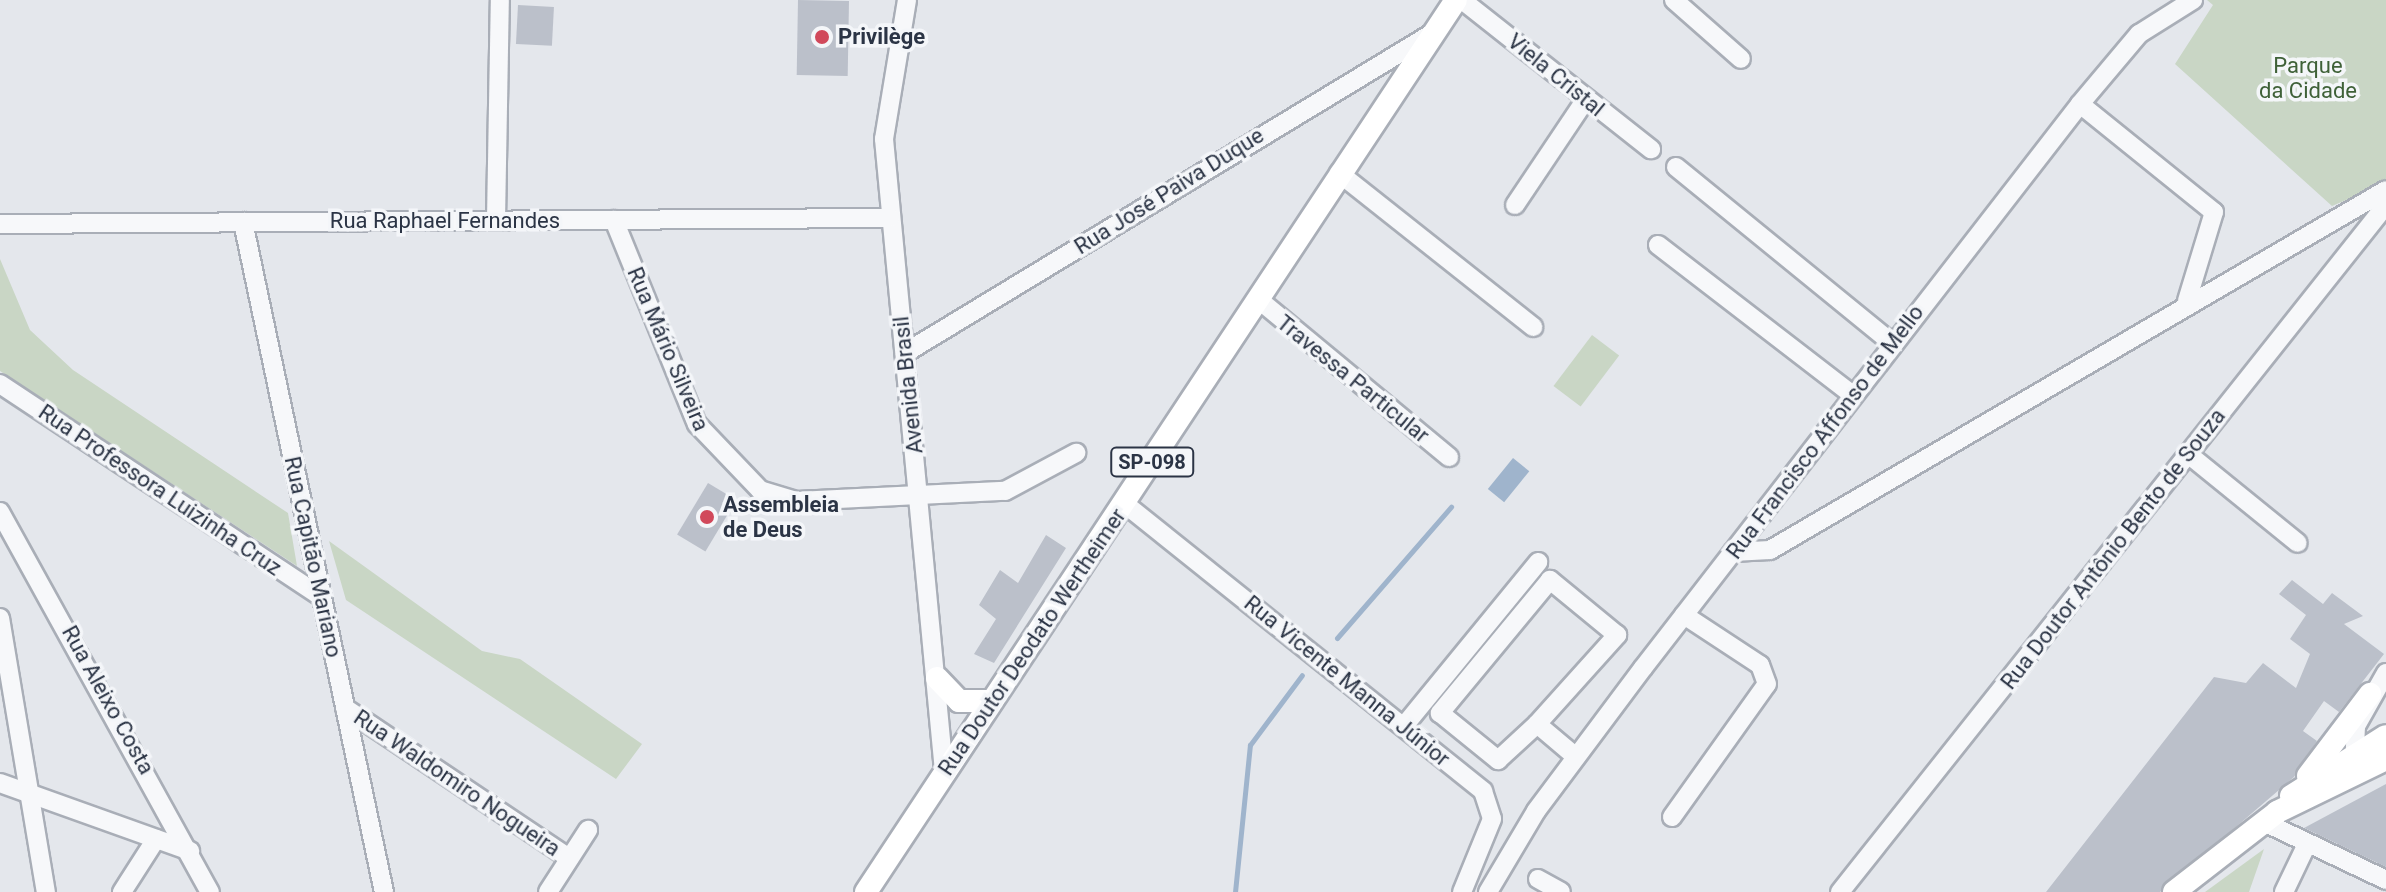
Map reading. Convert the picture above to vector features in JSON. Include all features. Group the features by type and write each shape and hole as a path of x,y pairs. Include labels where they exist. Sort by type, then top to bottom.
{"main road":[{"name":"SP-098","path":"1436,31 1456,0"},
{"name":"Rua Doutor Deodato Wertheimer","path":"866,892 1125,504 1339,173 1436,31"},
{"path":"937,678 959,701 991,701"},
{"path":"2270,817 2303,783 2370,694"},
{"path":"2174,892 2270,817 2354,765 2386,736"},
{"path":"2303,783 2354,765 2386,759"}],"street":[{"path":"496,220 500,0"},
{"name":"Avenida Brasil","path":"907,0 885,107 890,218 944,771"},
{"name":"Viela Cristal","path":"1462,0 1651,149"},
{"path":"1674,0 1741,59"},
{"name":"Rua Francisco Affonso de Mello","path":"1488,892 1576,757 1892,343 2080,104 2139,34 2193,0"},
{"name":"Rua José Paiva Duque","path":"905,353 1436,31"},
{"path":"1515,205 1586,99"},
{"path":"2080,104 2214,212 2187,301"},
{"path":"1676,167 1892,343"},
{"path":"1339,173 1533,327"},
{"path":"1733,552 1770,550 2187,301 2386,190"},
{"name":"Rua Doutor Antônio Bento de Souza","path":"1840,892 2386,205"},
{"name":"Rua Raphael Fernandes","path":"0,224 890,218"},
{"name":"Rua Mário Silveira","path":"614,220 697,424 735,472 760,490 797,501 1018,488 1076,453"},
{"name":"Rua Capitão Mariano","path":"243,222 384,892"},
{"path":"1658,245 1853,395"},
{"name":"Travessa Particular","path":"1258,299 1449,457"},
{"name":"Rua Professora Luizinha Cruz","path":"0,384 320,596"},
{"path":"2188,454 2298,543"},
{"name":"Rua Vicente Manna Júnior","path":"1125,504 1404,726 1491,804 1462,892"},
{"name":"Rua Aleixo Costa","path":"0,512 210,892"},
{"path":"1404,726 1538,562"},
{"path":"1550,580 1617,635 1537,724 1498,760 1440,713 1550,580"},
{"path":"1672,817 1767,684 1760,665 1684,615"},
{"path":"0,618 46,892"},
{"path":"2354,765 2370,694 2386,673"},
{"name":"Rua Waldomiro Nogueira","path":"345,708 569,858"},
{"path":"1537,724 1576,757"},
{"path":"0,783 190,851"},
{"path":"2270,817 2307,844 2386,880"},
{"path":"548,892 588,830"},
{"path":"122,892 156,839"},
{"path":"2284,892 2307,844"},
{"path":"1538,879 1561,892"}],"green space":[{"name":"Parque da Cidade","path":"2207,0 2386,0 2386,183 2332,206 2175,64 2213,5"},
{"path":"0,259 30,330 73,370 288,513 297,566 0,371"},
{"path":"1592,335 1619,355 1581,407 1553,386"},
{"path":"329,541 482,651 520,659 642,744 616,779 346,600"},
{"path":"2264,849 2249,892 2205,892"}],"water":[{"path":"1513,458 1529,471 1504,502 1488,489"}],"building":[{"name":"Privilège","path":"798,0 849,1 848,76 797,75"},
{"path":"518,5 554,7 552,46 516,44"},
{"name":"Assembleia de Deus","path":"708,483 736,500 705,551 677,534"},
{"path":"1046,535 1066,548 994,663 974,654 996,619 979,605 1000,570 1018,583"},
{"path":"2292,580 2323,604 2332,593 2363,616 2344,624 2384,654 2339,712 2324,701 2303,731 2317,741 2294,777 2160,892 2046,892 2214,677 2246,683 2263,663 2296,688 2310,654 2290,639 2306,615 2279,594"},
{"path":"2386,784 2386,867 2304,828"}],"waterway":[{"path":"1337,638 1451,507"},
{"path":"1235,892 1250,745 1302,675"}],"place":[{"name":"Privilège","path":"822,37"},
{"name":"Assembleia de Deus","path":"707,517"}]}
